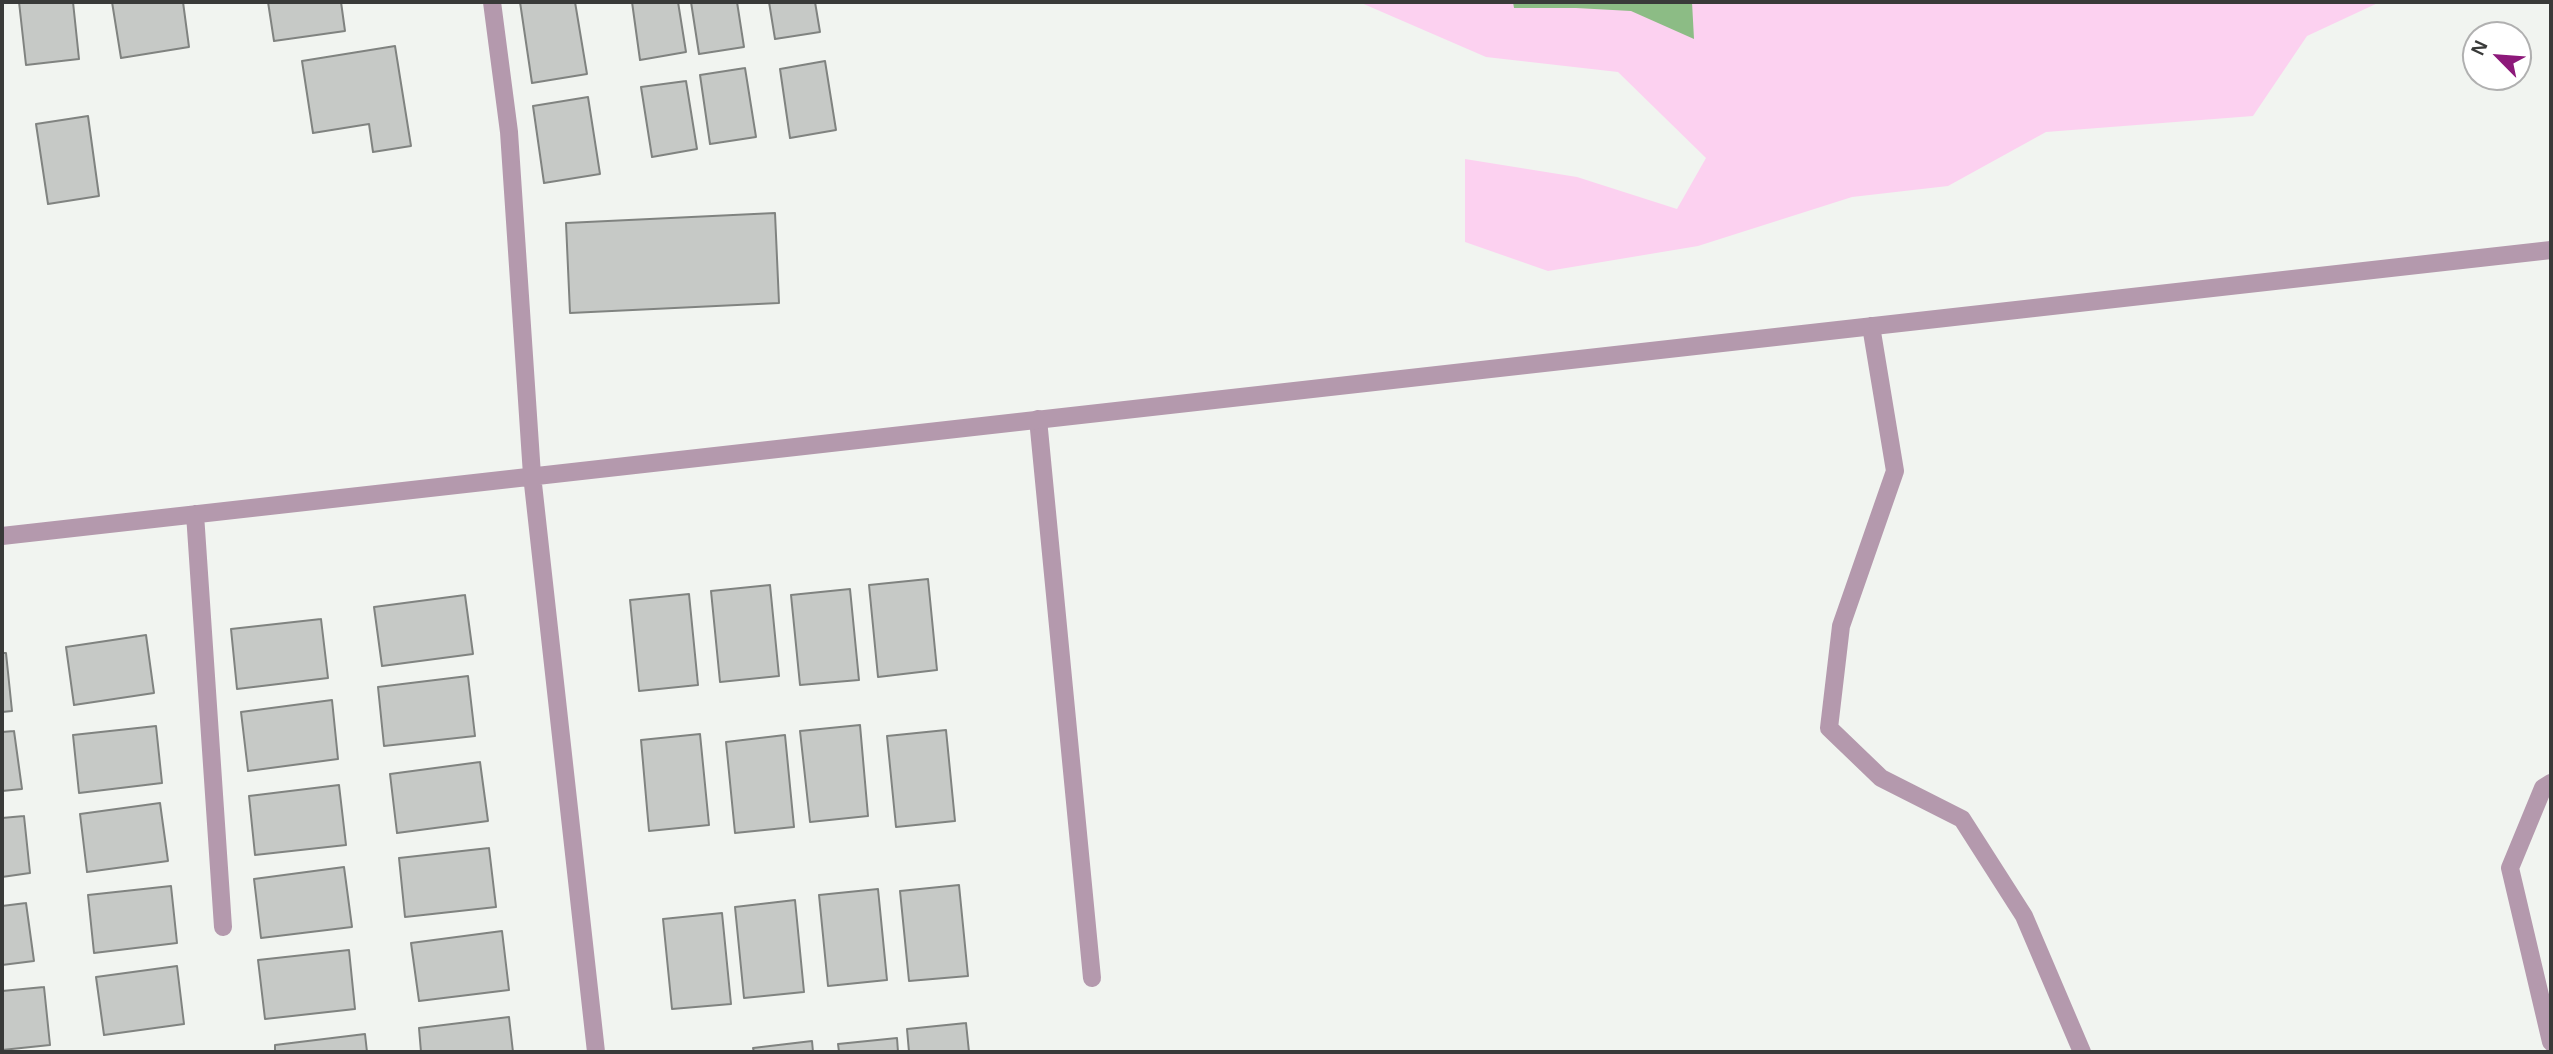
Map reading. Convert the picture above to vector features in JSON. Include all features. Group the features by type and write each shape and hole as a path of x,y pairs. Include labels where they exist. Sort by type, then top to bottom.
{"street":[{"path":"492,2 509,132 532,475 596,1052"},
{"path":"2,536 2551,250"},
{"path":"1871,326 1895,471 1841,626 1829,728 1881,778 1962,819 2024,916 2082,1052"},
{"path":"1038,419 1092,978"},
{"path":"195,514 223,927"},
{"path":"2551,783 2543,788 2510,868 2551,1042"}],"shaded area":[{"path":"1359,2 2380,2 2307,36 2253,116 2046,132 1948,186 1852,197 1698,246 1548,271 1465,242 1465,159 1577,177 1677,209 1706,158 1618,72 1486,57"},
{"path":"1513,2 1692,2 1694,39 1631,11 1514,8"}],"building":[{"path":"19,2 73,2 79,59 26,65"},
{"path":"112,2 183,2 189,47 121,58"},
{"path":"268,2 341,2 345,31 274,41"},
{"path":"520,2 575,2 587,74 532,83"},
{"path":"632,2 678,2 686,52 640,60"},
{"path":"691,2 737,2 744,47 699,54"},
{"path":"769,2 815,2 820,32 775,39"},
{"path":"395,46 411,146 373,152 369,124 313,133 302,61"},
{"path":"825,61 836,130 790,138 780,69"},
{"path":"745,68 756,137 710,144 700,75"},
{"path":"686,81 697,149 652,157 641,87"},
{"path":"588,97 600,174 544,183 533,106"},
{"path":"88,116 99,196 48,204 36,124"},
{"path":"775,213 779,303 570,313 566,223"},
{"path":"928,579 937,670 878,677 869,585"},
{"path":"770,585 779,676 720,682 711,591"},
{"path":"850,589 859,680 800,685 791,595"},
{"path":"689,594 698,685 639,691 630,600"},
{"path":"465,595 473,654 382,666 374,607"},
{"path":"321,619 328,678 237,689 231,629"},
{"path":"146,635 154,693 74,705 66,647"},
{"path":"2,653 6,653 12,711 2,712"},
{"path":"468,676 475,736 384,746 378,687"},
{"path":"332,700 338,759 248,771 241,712"},
{"path":"860,725 868,816 810,822 800,731"},
{"path":"156,726 162,783 79,793 73,735"},
{"path":"946,730 955,821 896,827 887,736"},
{"path":"14,731 22,789 2,791 2,732"},
{"path":"700,734 709,825 649,831 641,740"},
{"path":"785,735 794,827 735,833 726,742"},
{"path":"480,762 488,821 397,833 390,774"},
{"path":"339,785 346,845 255,855 249,796"},
{"path":"160,803 168,861 87,872 80,814"},
{"path":"24,816 30,873 2,877 2,818"},
{"path":"489,848 496,907 405,917 399,858"},
{"path":"344,867 352,927 261,938 254,879"},
{"path":"959,885 968,976 909,981 900,891"},
{"path":"171,886 177,943 94,953 88,895"},
{"path":"878,889 887,980 828,986 819,895"},
{"path":"795,900 804,992 744,998 735,907"},
{"path":"26,903 34,961 2,965 2,906"},
{"path":"722,913 731,1004 672,1009 663,919"},
{"path":"502,931 509,990 419,1001 411,943"},
{"path":"349,950 355,1009 265,1019 258,960"},
{"path":"177,966 184,1024 104,1035 96,977"},
{"path":"44,987 50,1045 2,1050 2,991"},
{"path":"509,1017 513,1052 421,1052 419,1028"},
{"path":"966,1023 969,1052 909,1052 907,1029"},
{"path":"365,1034 367,1052 275,1052 275,1045"},
{"path":"897,1038 898,1052 839,1052 838,1044"},
{"path":"812,1041 813,1052 754,1052 753,1048"}]}
